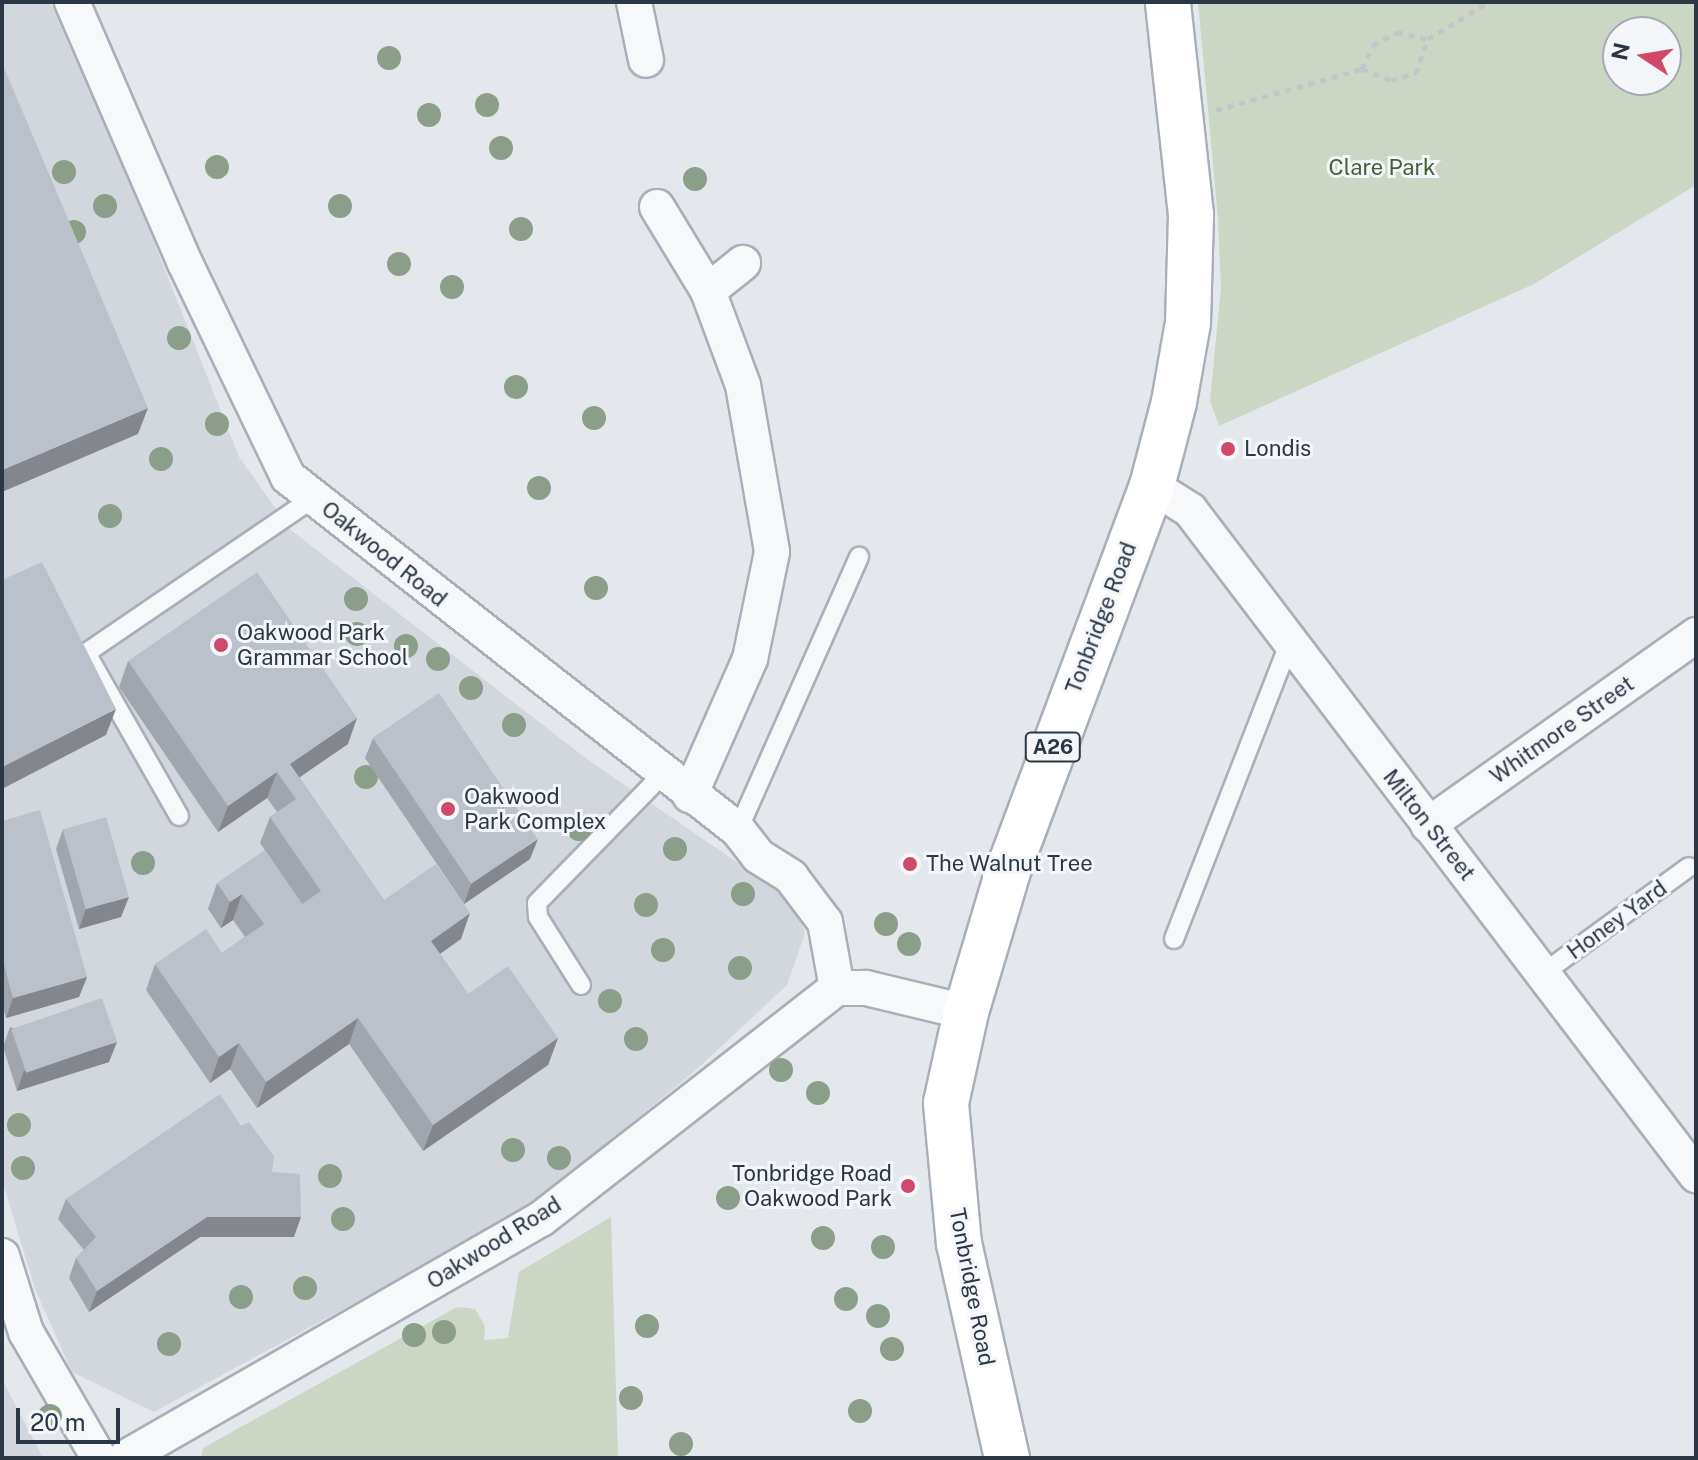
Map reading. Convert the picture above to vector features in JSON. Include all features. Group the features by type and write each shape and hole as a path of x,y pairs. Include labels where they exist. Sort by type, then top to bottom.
{"main road":[{"name":"Tonbridge Road","path":"1007,1458 959,1244 946,1103 966,1012 1008,871 1152,486 1174,402 1188,323 1191,215 1168,2"}],"street":[{"name":"Oakwood Road","path":"72,2 185,263 288,477 738,830 758,856 791,877 825,922 837,988 541,1219 125,1458"},
{"path":"634,2 646,60"},
{"path":"657,207 708,291 743,385 772,552 750,659 690,795"},
{"path":"708,291 743,263"},
{"name":"Milton Street","path":"1152,486 1190,510 1428,825 1545,972 1696,1175"},
{"name":"Whitmore Street","path":"1428,825 1696,635"},
{"path":"837,988 866,988 966,1012"},
{"path":"2,1256 26,1332 99,1458"}],"lane":[{"path":"179,816 86,653 313,498"},
{"path":"738,830 859,557"},
{"path":"1174,939 1290,642"},
{"path":"581,985 538,917 537,903 663,774"},
{"name":"Honey Yard","path":"1545,972 1689,867"}],"path":[{"path":"1181,120 1362,69 1391,80 1416,73 1428,39 1489,2"},
{"path":"1362,69 1373,45 1397,32 1428,39"}],"shaded area":[{"name":"Oakwood Park Grammar School","path":"2,2 50,2 137,199 239,457 291,530 587,759 793,901 805,933 787,985 696,1070 524,1211 154,1412 72,1372 35,1289 2,1180"},
{"path":"2,1379 43,1458 2,1458"}],"green space":[{"name":"Clare Park","path":"1198,2 1696,2 1696,185 1534,284 1219,426 1210,401 1221,288 1218,219"},
{"path":"611,1217 618,1458 201,1458 203,1448 457,1307 475,1309 485,1326 484,1340 508,1338 519,1272"}],"building":[{"path":"2,63 148,408 2,470"},
{"path":"42,562 116,709 2,767 2,580"},
{"path":"257,572 357,718 290,764 384,900 436,864 470,913 431,941 468,994 508,966 558,1038 433,1125 358,1018 266,1082 239,1043 219,1057 155,964 206,929 222,953 264,924 242,894 230,902 217,883 265,850 302,904 321,891 270,817 296,799 277,772 228,806 128,661"},
{"name":"Oakwood Park Complex","path":"439,693 537,839 471,884 373,738"},
{"path":"40,810 87,977 13,998 2,957 2,821"},
{"path":"106,817 129,897 86,909 63,829"},
{"path":"102,998 117,1041 26,1073 11,1029"},
{"path":"220,1094 241,1126 249,1122 274,1156 272,1172 300,1174 301,1217 207,1217 97,1291 76,1258 96,1237 66,1199"}],"place":[{"name":"Londis","path":"1228,449"},
{"name":"Oakwood Park Grammar School","path":"221,645"},
{"name":"Oakwood Park Complex","path":"448,809"},
{"name":"The Walnut Tree","path":"910,864"},
{"name":"Tonbridge Road Oakwood Park","path":"908,1186"}]}
